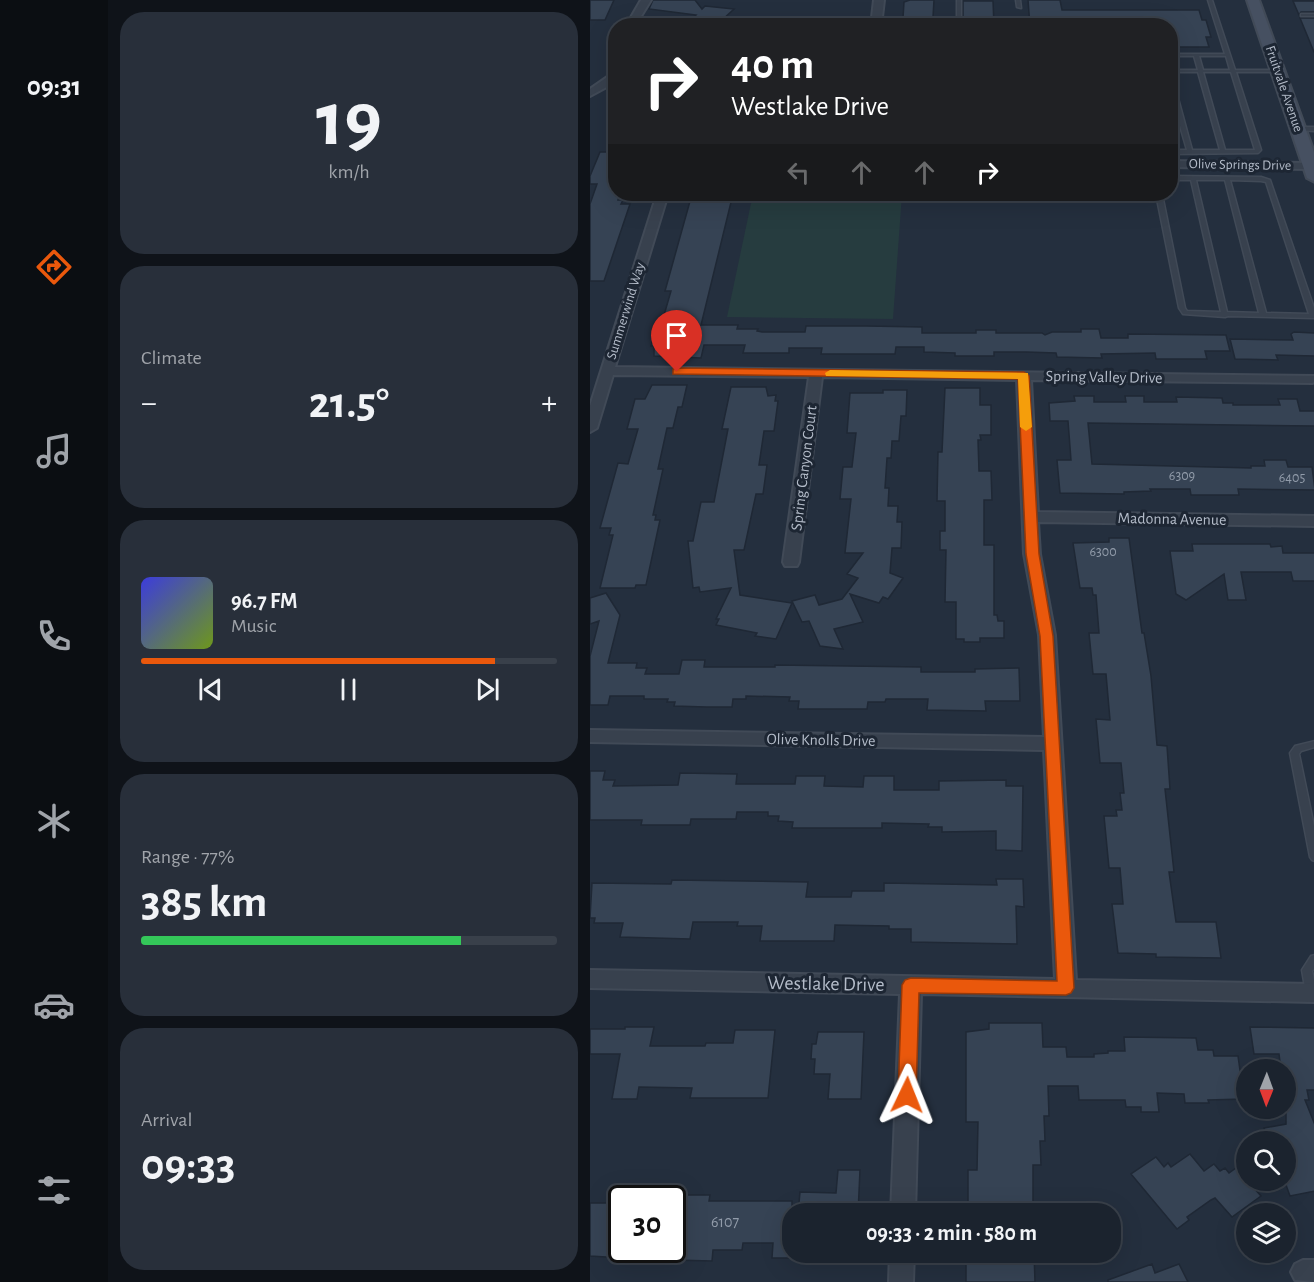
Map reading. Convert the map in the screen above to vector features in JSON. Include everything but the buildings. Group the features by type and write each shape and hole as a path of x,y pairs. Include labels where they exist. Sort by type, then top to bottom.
{"main road":[{"name":"Fruitvale Avenue","path":"1253,0 1302,135 1312,172"}],"street":[{"path":"635,18 646,0"},
{"path":"877,18 879,0"},
{"path":"590,93 608,82"},
{"name":"Olive Springs Drive","path":"1178,164 1312,172"},
{"name":"Summerwind Way","path":"590,428 660,201"},
{"name":"Spring Valley Drive","path":"608,371 1312,380"},
{"name":"Spring Canyon Court","path":"791,562 816,373"},
{"path":"1024,376 1032,554 1047,636 1066,988"},
{"name":"Madonna Avenue","path":"1030,517 1314,521"},
{"name":"Olive Knolls Drive","path":"590,736 1052,744"},
{"name":"Westlake Drive","path":"590,979 1313,993"},
{"path":"903,1203 911,985"},
{"path":"901,1282 902,1263"}],"lane":[{"path":"959,0 959,18"},
{"path":"1018,0 1019,7"},
{"path":"1178,152 1256,152 1258,150 1210,0"},
{"path":"1302,15 1314,15"},
{"path":"1178,55 1228,55"},
{"path":"1196,55 1223,152"},
{"path":"1178,71 1277,71"},
{"path":"1178,109 1190,152"},
{"path":"1302,135 1314,129"},
{"path":"1160,201 1182,308 1185,313 1191,315 1314,316 1268,181 1178,178"},
{"path":"1193,178 1225,315"},
{"path":"1227,179 1264,315"},
{"path":"1314,744 1298,748 1294,753 1294,762 1314,857"},
{"path":"1313,993 1307,970 1314,959"}],"green space":[{"path":"752,201 901,201 893,319 727,317"}],"slow traffic":[{"path":"830,373 1024,376 1026,427"}],"route":[{"path":"677,372 1024,376 1032,554 1047,636 1066,988 911,985 907,1095"}]}
